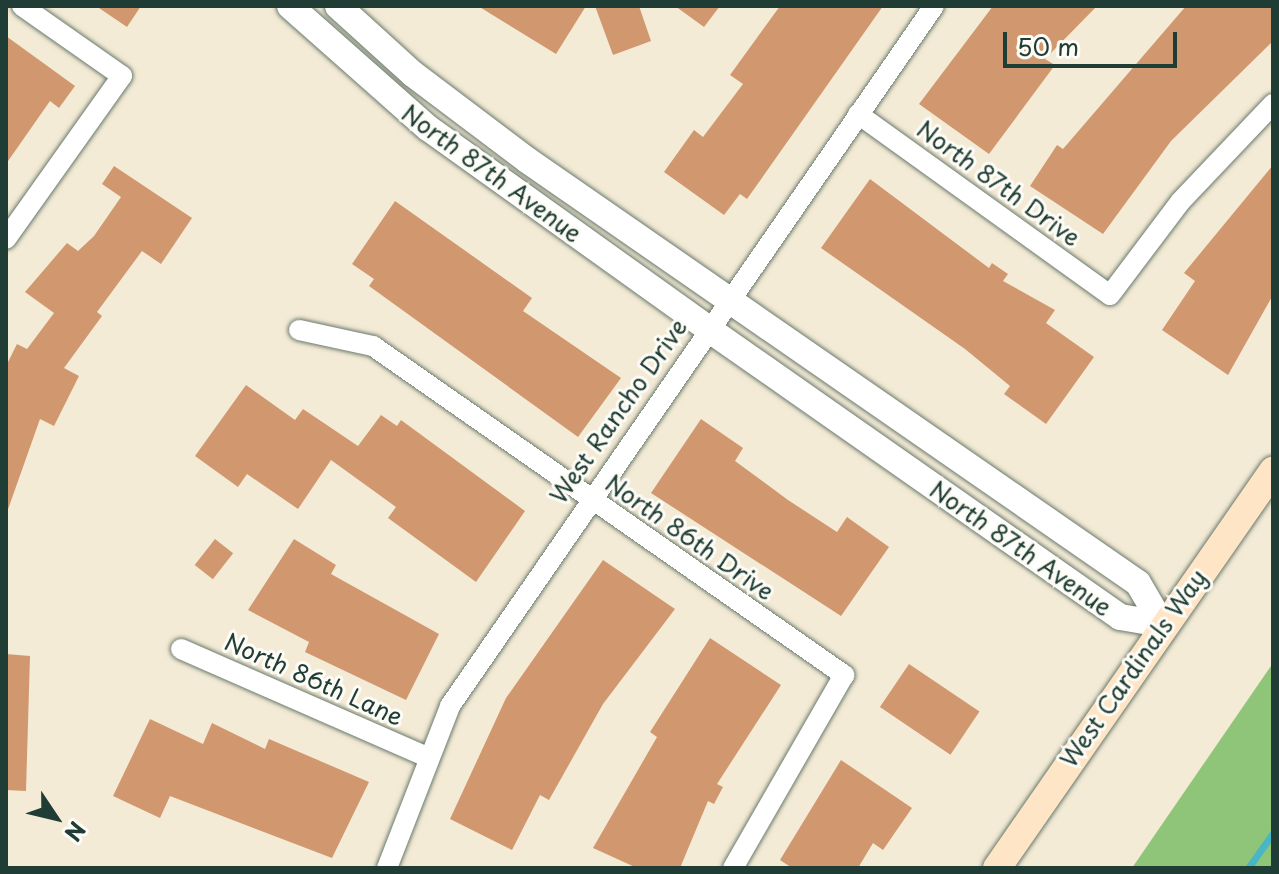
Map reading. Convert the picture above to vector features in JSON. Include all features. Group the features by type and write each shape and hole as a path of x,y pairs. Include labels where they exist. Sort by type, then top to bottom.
{"main road":[{"name":"West Cardinals Way","path":"997,868 1162,624 1273,471"}],"street":[{"path":"6,239 122,76 22,6"},
{"name":"North 87th Avenue","path":"290,6 397,104 707,328 1120,617 1162,624"},
{"name":"North 87th Avenue","path":"338,6 413,74 728,300 1138,583 1162,624"},
{"name":"West Rancho Drive","path":"387,868 425,756 450,706 707,328 934,6"},
{"name":"North 87th Drive","path":"858,114 1110,295 1180,202 1273,104"},
{"name":"North 86th Drive","path":"299,330 373,346 844,675 733,868"},
{"name":"North 86th Lane","path":"181,649 425,756"}],"green space":[{"path":"1273,663 1273,868 1132,868"}],"building":[{"path":"96,6 141,6 127,27"},
{"path":"478,6 586,6 556,54"},
{"path":"595,6 639,6 651,41 613,55"},
{"path":"675,6 720,6 704,27"},
{"path":"780,6 883,6 747,199 740,194 724,215 664,172 694,130 703,137 743,84 730,75"},
{"path":"993,6 1097,6 1045,59 1055,65 989,154 919,104"},
{"path":"1186,6 1273,6 1273,41 1171,141 1103,234 1030,186 1057,145 1063,149"},
{"path":"6,36 75,86 59,108 50,101 6,164"},
{"path":"1273,165 1273,295 1228,375 1162,330 1195,281 1184,273"},
{"path":"114,166 192,218 161,264 142,251 97,312 102,316 64,368 79,376 54,426 40,419 6,515 6,366 17,344 27,349 54,313 25,292 67,243 78,251 94,236 121,197 102,184"},
{"path":"870,179 989,268 992,263 1008,274 1003,281 1055,310 1046,323 1094,357 1046,424 1004,394 1010,386 965,349 821,248"},
{"path":"395,201 532,298 523,311 621,378 578,437 369,286 374,279 352,264"},
{"path":"246,385 295,420 303,409 358,446 381,415 397,426 401,420 525,511 476,582 388,518 396,507 331,460 298,509 247,474 238,487 195,456"},
{"path":"701,419 743,448 735,461 788,500 837,532 847,517 889,547 841,616 651,493"},
{"path":"215,539 233,553 213,579 195,565"},
{"path":"294,539 336,565 331,574 439,634 406,700 305,652 309,642 248,610"},
{"path":"603,560 675,609 603,704 549,800 540,795 512,850 450,819 506,698"},
{"path":"710,638 781,685 717,784 723,787 714,804 708,801 680,868 637,868 593,848 657,737 650,732"},
{"path":"6,654 30,656 26,791 6,790"},
{"path":"909,664 979,712 950,755 880,707"},
{"path":"150,719 203,744 212,723 265,749 269,739 369,782 332,858 170,796 160,818 113,796"},
{"path":"841,760 912,808 883,850 873,843 858,868 792,868 780,860"}],"waterway":[{"path":"1248,868 1273,833"}]}
